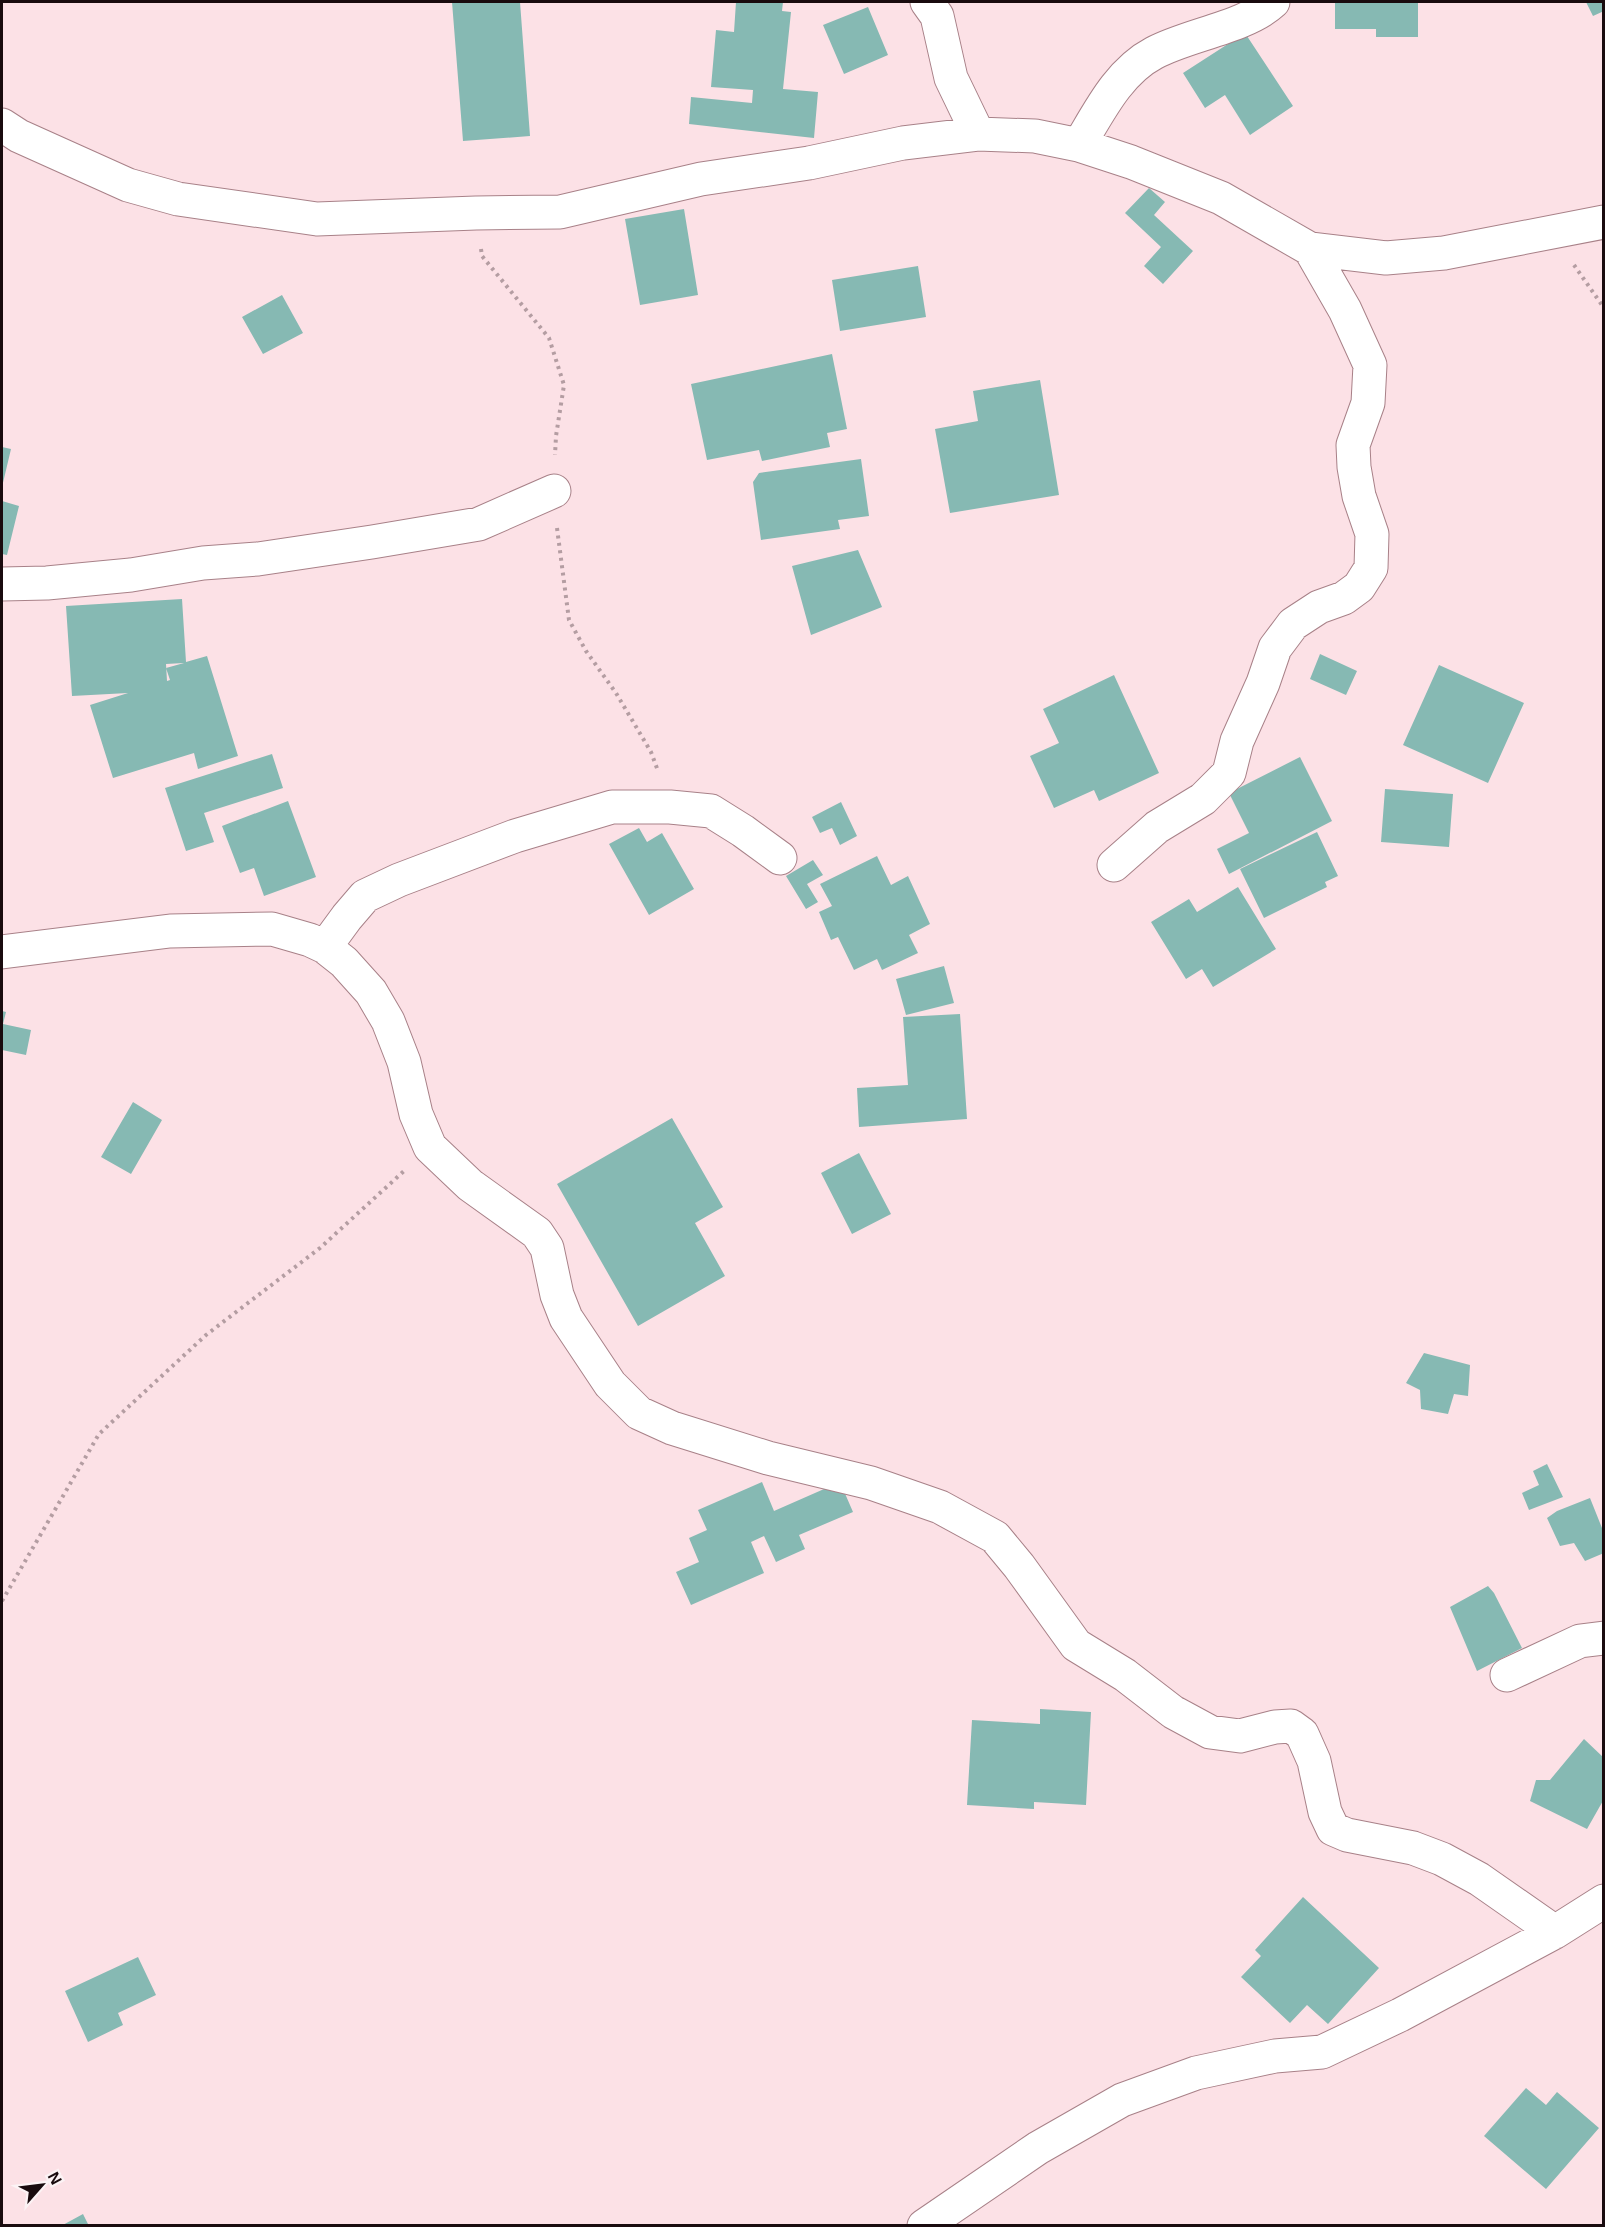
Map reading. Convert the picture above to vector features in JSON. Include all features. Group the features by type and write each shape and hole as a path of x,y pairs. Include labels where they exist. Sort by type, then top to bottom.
{"street":[{"path":"927,2 937,16 951,78 978,134"},
{"path":"1079,145 1110,95 1134,67 1154,52 1246,17 1273,2"},
{"path":"2,125 19,136 128,185 178,199 317,219 560,212 701,179 809,163 903,143 978,134 1035,136 1079,145 1131,162 1221,198 1310,249 1386,258 1444,253 1604,222"},
{"path":"1114,865 1157,827 1203,799 1228,773 1237,741 1263,683 1275,648 1293,624 1319,607 1344,598 1359,587 1371,568 1372,534 1359,496 1353,445 1368,403 1370,365 1345,310 1310,249"},
{"path":"2,584 46,583 131,575 203,562 258,559 479,524 554,491"},
{"path":"325,947 365,896 399,880 515,836 612,807 670,807 711,811 780,858"},
{"path":"2,952 170,931 272,929 310,940 325,947 344,962 370,992 388,1021 404,1062 416,1114 430,1148 470,1185 543,1239 557,1295 566,1318 610,1384 639,1413 672,1428 758,1454 891,1489 940,1507 995,1537 1019,1566 1076,1645 1125,1675 1173,1712 1210,1732 1240,1736 1275,1727 1291,1726 1302,1734 1314,1761 1324,1812 1333,1829 1347,1835 1413,1848 1442,1859 1479,1879 1555,1932"},
{"path":"1507,1675 1580,1641 1604,1638"},
{"path":"924,2226 1038,2148 1122,2100 1196,2073 1275,2056 1322,2052 1400,2015 1555,1932 1604,1901"}],"path":[{"path":"1554,231 1577,271 1604,308"},
{"path":"2,1601 99,1434 206,1335 320,1248 430,1148"}],"building":[{"path":"452,2 520,2 530,136 463,141"},
{"path":"736,2 783,2 782,11 791,12 783,89 818,92 814,138 689,124 691,97 752,103 753,90 711,87 716,30 734,32"},
{"path":"1335,2 1418,2 1418,37 1376,37 1376,29 1335,29"},
{"path":"1586,2 1604,2 1604,11 1593,16"},
{"path":"868,7 888,55 844,74 823,25"},
{"path":"1245,33 1293,106 1250,135 1225,95 1205,108 1183,73"},
{"path":"1149,188 1165,202 1154,215 1193,251 1163,284 1144,266 1161,247 1125,213"},
{"path":"684,209 698,295 640,305 625,219"},
{"path":"918,266 926,317 840,331 832,280"},
{"path":"282,295 303,333 263,354 242,317"},
{"path":"832,354 847,429 827,433 830,447 762,461 759,450 707,460 691,384"},
{"path":"1040,380 1059,495 950,513 935,429 978,421 973,391"},
{"path":"2,447 11,449 2,487"},
{"path":"861,459 869,516 838,520 840,529 761,540 753,482 759,473"},
{"path":"2,501 19,506 7,555 2,554"},
{"path":"858,550 882,607 811,635 792,566"},
{"path":"182,599 186,662 207,656 238,756 198,769 194,753 113,778 90,705 128,693 72,696 66,606","holes":["184,663 166,668 166,664"]},
{"path":"1320,654 1357,671 1346,695 1310,679"},
{"path":"1439,665 1524,703 1488,783 1403,745"},
{"path":"1114,675 1159,773 1099,801 1094,790 1054,808 1030,756 1059,743 1043,709"},
{"path":"272,754 283,788 204,813 214,842 186,851 165,788"},
{"path":"1300,757 1332,821 1229,874 1217,849 1249,833 1229,793"},
{"path":"1385,789 1453,794 1449,847 1381,842"},
{"path":"288,801 316,877 264,896 254,868 240,873 222,826"},
{"path":"841,802 857,836 840,845 832,828 820,833 812,817"},
{"path":"639,828 647,842 662,833 694,889 649,915 609,844"},
{"path":"1317,832 1338,876 1325,882 1327,887 1264,918 1240,869"},
{"path":"877,856 891,885 908,876 930,924 909,935 918,953 882,970 877,959 854,970 838,937 831,940 819,912 832,906 820,884"},
{"path":"813,860 823,875 807,884 818,902 806,909 786,876"},
{"path":"1238,887 1276,949 1213,987 1202,969 1186,979 1151,922 1189,899 1197,912"},
{"path":"944,966 954,1003 906,1015 896,979"},
{"path":"2,1011 6,1012 3,1024 31,1030 26,1055 2,1050"},
{"path":"960,1014 967,1119 859,1127 857,1088 908,1085 903,1017"},
{"path":"133,1102 162,1120 131,1174 101,1157"},
{"path":"672,1118 723,1207 695,1223 725,1276 638,1326 557,1184"},
{"path":"859,1153 891,1214 852,1234 821,1173"},
{"path":"1424,1353 1470,1365 1468,1396 1454,1394 1448,1414 1421,1409 1420,1390 1406,1383"},
{"path":"1547,1464 1563,1497 1529,1510 1522,1493 1539,1485 1533,1471"},
{"path":"762,1482 774,1511 840,1482 853,1512 799,1535 805,1549 776,1562 764,1536 751,1542 764,1573 691,1605 676,1572 699,1562 689,1538 707,1530 698,1510"},
{"path":"1590,1498 1604,1533 1604,1553 1585,1561 1574,1543 1560,1546 1547,1518 1557,1511"},
{"path":"1488,1586 1494,1593 1522,1648 1477,1671 1450,1607"},
{"path":"1040,1709 1091,1712 1086,1805 1034,1802 1034,1809 967,1805 972,1720 1040,1724"},
{"path":"1584,1739 1604,1758 1604,1799 1587,1829 1530,1801 1536,1780 1550,1780"},
{"path":"1303,1897 1379,1968 1328,2024 1307,2005 1290,2023 1241,1977 1261,1956 1255,1950"},
{"path":"138,1957 156,1995 118,2013 123,2025 88,2042 65,1991"},
{"path":"1526,2088 1546,2105 1557,2092 1599,2128 1546,2189 1484,2136"},
{"path":"83,2214 89,2226 61,2226"}]}
